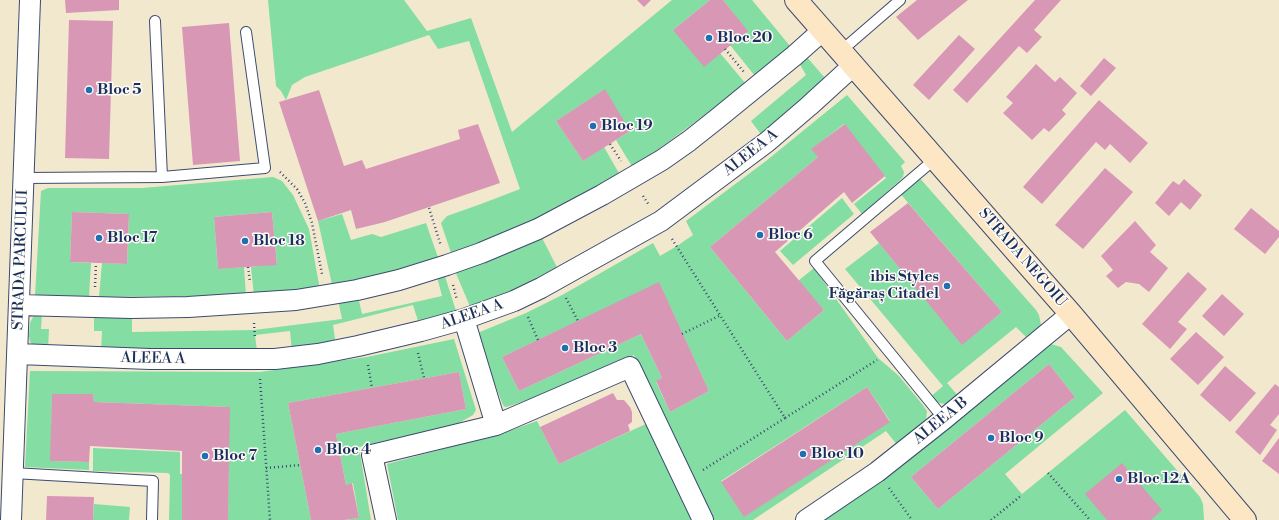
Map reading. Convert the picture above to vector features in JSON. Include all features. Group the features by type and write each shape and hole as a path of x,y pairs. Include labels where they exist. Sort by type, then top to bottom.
{"main road":[{"name":"STRADA NEGOIU","path":"796,0 1071,314 1245,520"}],"street":[{"name":"STRADA PARCULUI","path":"11,520 30,0"},
{"path":"20,305 131,308 188,307 296,300 357,290 399,280 447,265 481,253 538,229 662,160 689,141 756,87 822,31"},
{"name":"ALEEA A","path":"18,354 150,359 275,359 318,354 358,346 414,333 464,319 514,301 557,279 661,221 767,142 808,106 847,58"},
{"name":"ALEEA B","path":"806,520 877,472 944,419 1071,314"},
{"path":"464,319 496,424"},
{"path":"386,520 372,455 496,424 630,367 703,520"}],"lane":[{"path":"847,58 900,0"},
{"path":"155,21 162,177"},
{"path":"24,178 162,177 265,168 246,32"},
{"path":"935,159 815,261 944,419"},
{"path":"13,473 153,480 152,520"}],"path":[{"path":"725,49 756,87"},
{"path":"265,168 278,170 297,189 305,203 312,223 326,295"},
{"path":"429,208 464,319"},
{"path":"661,221 721,314 785,418"},
{"path":"557,279 578,321"},
{"path":"682,334 721,314"},
{"path":"414,333 424,378"},
{"path":"684,482 889,352"},
{"path":"258,359 270,520"},
{"path":"266,468 301,465"},
{"path":"877,472 912,520"},
{"path":"1048,473 1090,520"},
{"path":"991,520 1022,495"}],"green space":[{"path":"268,0 404,0 427,31 471,18 512,132 672,0 710,0 673,30 720,53 746,84 633,168 616,140 630,131 604,90 556,121 583,161 604,147 620,175 542,219 452,256 441,223 447,216 520,189 469,41 438,49 429,35 305,77 292,85 286,100 276,86"},
{"path":"723,0 752,0 790,46 755,76 730,45 747,31"},
{"path":"805,55 825,78 763,137 751,121 806,75 798,61"},
{"path":"847,95 905,162 901,166 904,172 903,177 862,214 854,204 886,178 844,124 812,149 818,157 710,247 787,341 824,310 798,281 814,268 878,358 899,376 922,404 927,411 926,420 920,430 898,446 886,431 753,520 708,520 671,433 634,355 544,399 524,401 505,407 475,334 526,313 564,294 653,243 660,256 677,246 693,235 686,221 766,161","holes":["659,283 709,391 670,412 656,382 662,378 641,334 519,391 502,357","867,387 890,421 744,516 721,481"]},
{"path":"917,175 1036,310 1039,315 1041,325 1039,329 1028,339 1016,327 947,383 960,398 945,404 928,399 943,386 845,269 879,243 962,344 1002,312 898,191"},
{"path":"273,177 282,181 293,195 309,229 320,290 254,296 251,267 277,264 272,212 214,217 218,269 244,267 246,296 99,297 102,263 127,264 129,214 72,212 70,262 91,263 89,297 35,296 41,191 48,188 142,188"},
{"path":"842,198 854,214 793,265 780,251"},
{"path":"342,214 351,240 372,234 381,237 426,223 440,263 333,289 318,221"},
{"path":"540,234 562,277 474,316 455,271"},
{"path":"442,267 457,314 419,324 413,305 333,325 336,345 292,352 290,331 255,335 257,351 101,352 102,331 94,331 94,315 132,314 132,332 254,330 342,319 337,295 357,292 362,314 442,296 435,269"},
{"path":"42,314 41,329 49,329 48,349 35,346 30,342 30,323 33,317"},
{"path":"454,339 476,410 473,415 457,424 359,447 371,520 344,520 359,518 353,483 346,485 336,434 466,409 459,372 288,403 311,520 228,520 229,407 94,402 93,394 52,394 51,461 89,462 89,470 25,467 30,371 260,372 367,357"},
{"path":"1051,344 1061,347 1103,393 1005,474 1022,494 1125,410 1200,497 1203,504 1204,520 822,520 1044,346","holes":["1049,364 1075,397 938,509 911,477"]},
{"path":"537,421 559,464 648,423 693,520 398,520 387,464 506,432"},
{"path":"93,448 180,452 180,474 182,474 182,520 169,520 170,475 168,473 93,471"},
{"path":"94,504 130,507 129,520 93,520"}],"building":[{"path":"65,0 119,0 119,10 66,13"},
{"path":"637,0 651,0 644,7"},
{"name":"Bloc 20","path":"710,0 723,0 748,31 704,67 673,30"},
{"path":"917,0 968,0 918,40 896,17"},
{"path":"1035,0 1061,0 1034,30 1042,37 1027,53 1019,46 967,103 953,90"},
{"name":"Bloc 5","path":"69,20 113,21 109,159 65,158"},
{"path":"229,23 240,161 193,165 182,27"},
{"path":"959,35 975,49 929,100 913,85"},
{"path":"1104,58 1116,68 1091,96 1080,86"},
{"path":"1036,64 1055,82 1060,77 1077,93 1062,110 1066,114 1049,132 1044,128 1032,140 1003,113 1013,103 1006,97"},
{"name":"Bloc 19","path":"605,89 630,131 583,161 556,121"},
{"path":"319,90 344,166 362,160 366,169 460,139 458,130 478,124 500,183 385,222 356,229 351,210 318,221 279,102"},
{"path":"1099,100 1148,143 1130,163 1110,144 1105,150 1096,142 1042,204 1023,187"},
{"name":"Bloc 6","path":"845,124 885,176 852,203 844,192 775,252 824,310 787,341 710,247 818,157 811,149"},
{"path":"1105,168 1133,192 1083,249 1055,225"},
{"path":"1184,179 1202,195 1190,210 1181,202 1169,216 1155,203 1173,181 1179,185"},
{"name":"ibis Styles Făgăraș Citadel","path":"908,203 1002,312 962,345 870,232"},
{"path":"1251,208 1279,231 1279,237 1265,254 1234,229"},
{"name":"Bloc 17","path":"72,212 129,214 127,264 70,262"},
{"name":"Bloc 18","path":"272,212 277,265 218,269 214,217"},
{"path":"1135,221 1156,245 1150,252 1168,268 1149,292 1139,284 1126,282 1118,288 1106,276 1113,270 1101,256"},
{"path":"1188,272 1207,289 1178,322 1187,329 1170,349 1142,324"},
{"name":"Bloc 3","path":"659,282 709,391 670,412 656,381 662,378 641,334 519,391 502,357"},
{"path":"1222,294 1244,314 1224,336 1202,316"},
{"path":"1196,332 1224,357 1198,385 1170,359"},
{"name":"Bloc 9","path":"1049,364 1075,397 938,509 911,477"},
{"path":"1225,366 1256,393 1230,422 1200,395"},
{"name":"Bloc 4","path":"459,372 466,409 336,434 346,485 352,483 359,518 344,520 311,520 288,403"},
{"path":"1275,384 1279,387 1279,414 1270,425 1277,430 1260,455 1235,432"},
{"name":"Bloc 10","path":"867,387 890,422 744,517 721,482"},
{"path":"613,393 617,400 624,400 630,407 632,412 632,422 628,425 630,431 559,464 540,427"},
{"name":"Bloc 7","path":"52,394 93,394 94,402 230,407 228,520 182,520 182,451 90,446 89,462 50,461"},
{"path":"1279,438 1279,474 1262,461"},
{"name":"Bloc 12A","path":"1122,463 1162,510 1151,520 1107,520 1085,494"},
{"path":"47,496 94,497 93,520 46,520"}],"place":[{"name":"Bloc 20","path":"709,38"},
{"name":"Bloc 5","path":"89,90"},
{"name":"Bloc 19","path":"593,126"},
{"name":"Bloc 6","path":"760,235"},
{"name":"Bloc 17","path":"99,238"},
{"name":"Bloc 18","path":"245,241"},
{"name":"ibis Styles Făgăraș Citadel","path":"947,286"},
{"name":"Bloc 3","path":"565,348"},
{"name":"Bloc 9","path":"991,438"},
{"name":"Bloc 4","path":"318,450"},
{"name":"Bloc 10","path":"803,454"},
{"name":"Bloc 7","path":"205,456"},
{"name":"Bloc 12A","path":"1119,479"}]}
